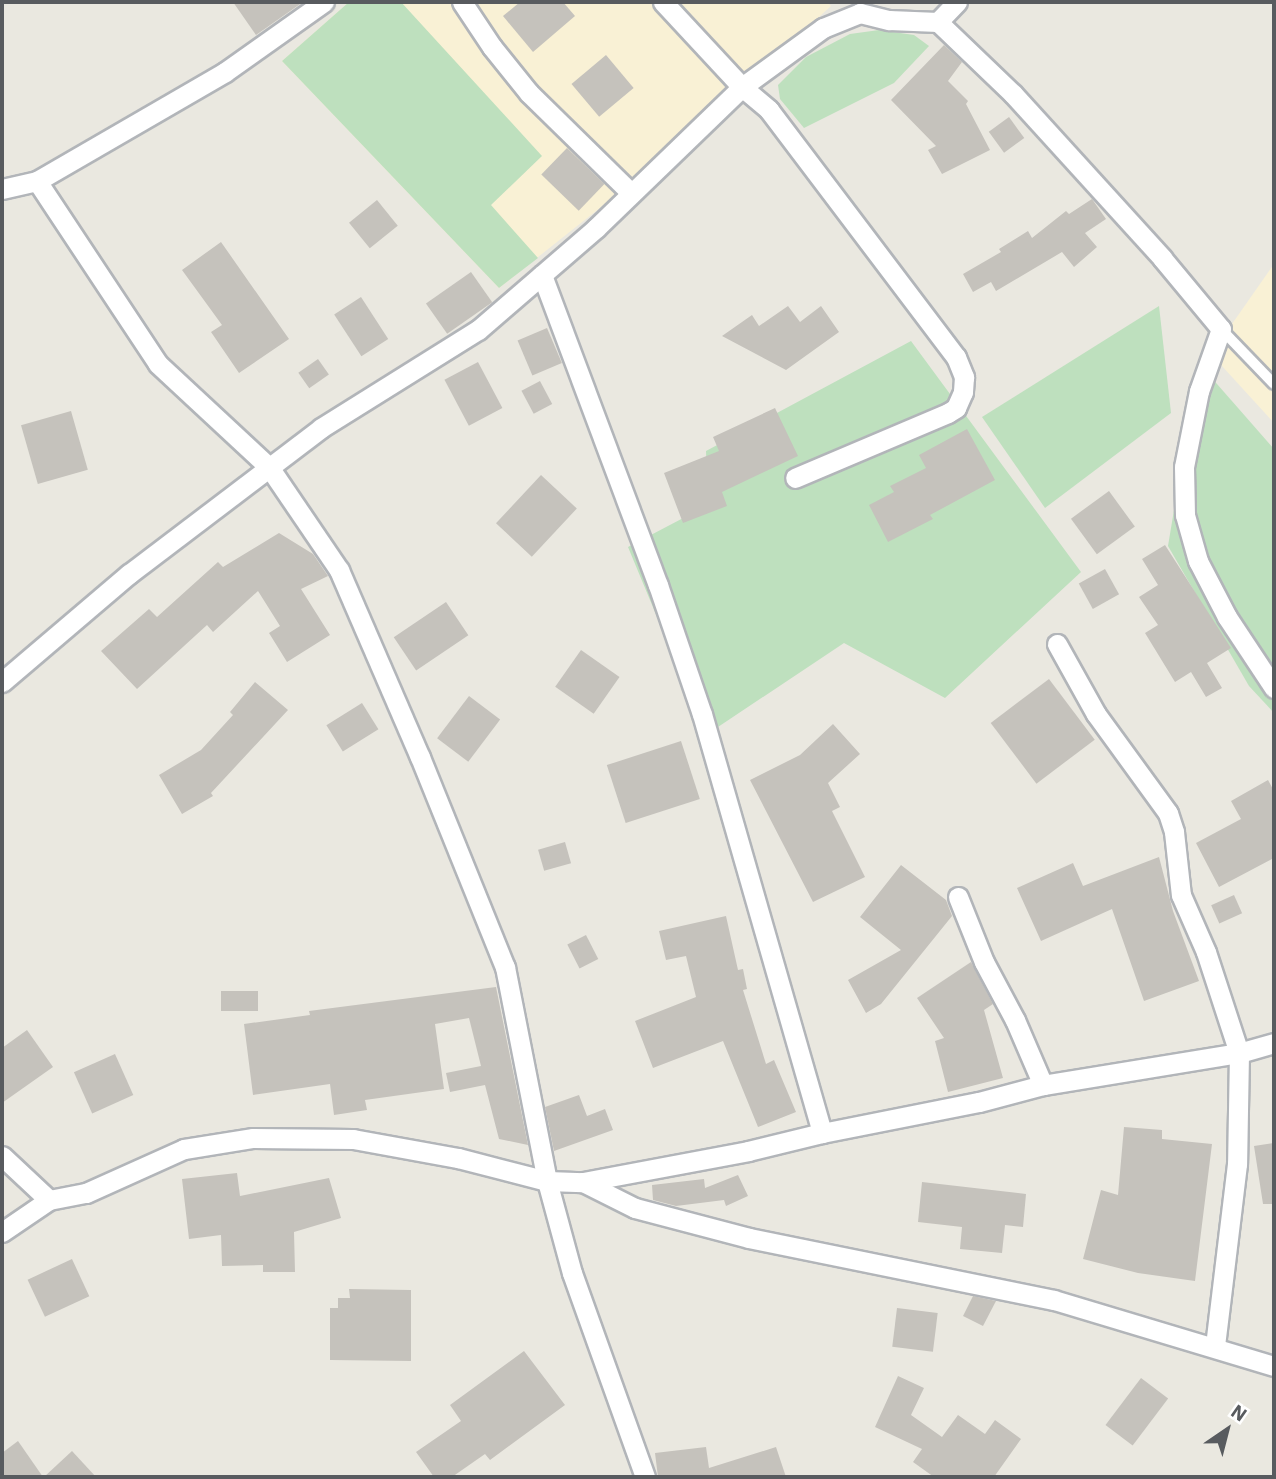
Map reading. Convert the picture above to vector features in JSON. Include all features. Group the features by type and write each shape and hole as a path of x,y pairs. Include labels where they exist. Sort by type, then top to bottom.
{"street":[{"path":"2,189 37,181 225,72 324,2"},
{"path":"462,2 492,47 529,93 631,192"},
{"path":"663,2 743,87 769,110 913,298 956,357 964,377 963,392 956,408 948,413 795,478"},
{"path":"938,22 957,2"},
{"path":"2,682 129,574 321,428 478,330 542,275 743,87 823,28 859,7 889,20 938,22 1013,94 1162,258 1221,329 1199,391 1184,467 1185,515 1198,561 1227,617 1274,688"},
{"path":"37,181 158,364 269,467 339,570 420,757 505,967 547,1181 572,1272 645,1477"},
{"path":"542,275 579,368 698,701 822,1133"},
{"path":"1057,644 1096,713 1168,813 1174,832 1181,895 1206,952 1239,1053 1237,1164 1215,1347"},
{"path":"958,897 984,962 1015,1020 1043,1085"},
{"path":"2,1232 49,1200 86,1194 184,1149 253,1138 353,1139 458,1158 547,1181 583,1182 650,1172 822,1133 979,1102 1043,1085 1239,1053 1274,1043"},
{"path":"2,1156 49,1200"},
{"path":"583,1182 635,1208 749,1238 1054,1300 1274,1366"}],"lane":[{"path":"1221,329 1274,384"}],"shaded area":[{"path":"349,2 827,2 831,6 678,146 499,288 282,61"},
{"path":"1274,264 1274,423 1211,354"}],"green space":[{"path":"349,2 401,2 542,156 491,205 538,258 499,288 282,61"},
{"path":"879,30 914,35 929,46 894,83 804,128 780,99 778,85 806,57 850,34"},
{"path":"1159,306 1171,413 1045,508 982,417"},
{"path":"911,341 1081,572 945,698 844,643 706,735 628,547 708,505 706,451"},
{"path":"1210,376 1274,449 1274,713 1249,686 1168,546 1184,450"}],"building":[{"path":"233,2 303,2 256,35"},
{"path":"520,2 563,2 575,16 533,52 503,16"},
{"path":"944,45 962,62 948,81 968,101 966,104 990,150 942,174 928,150 936,146 891,100"},
{"path":"606,55 634,88 599,117 572,84"},
{"path":"1009,117 1024,138 1004,153 989,132"},
{"path":"567,148 604,184 579,211 541,175"},
{"path":"1092,199 1106,219 1085,233 1097,247 1074,267 1062,252 996,291 991,282 973,292 963,274 1001,252 999,249 1028,231 1032,238 1066,211 1069,214"},
{"path":"377,200 398,226 370,248 349,223"},
{"path":"221,242 289,339 239,373 211,332 222,325 182,270"},
{"path":"471,272 492,302 447,334 426,304"},
{"path":"361,297 388,339 361,356 334,314"},
{"path":"788,306 800,322 821,306 839,332 786,370 722,336 752,315 759,326"},
{"path":"547,328 562,363 532,375 518,341"},
{"path":"318,359 329,375 309,388 298,373"},
{"path":"478,362 502,408 469,426 444,380"},
{"path":"540,381 552,404 534,414 521,391"},
{"path":"775,408 798,456 722,492 727,506 683,523 664,473 719,451 713,437"},
{"path":"71,411 88,470 38,484 21,425"},
{"path":"967,429 995,480 930,515 933,519 888,542 869,505 894,492 890,486 926,468 919,455"},
{"path":"541,475 577,508 532,557 496,523"},
{"path":"1109,491 1135,527 1097,554 1071,519"},
{"path":"279,533 313,554 328,576 301,589 330,635 287,662 269,633 280,626 258,591 213,632 207,625 137,689 101,651 149,609 157,617 218,562 223,567"},
{"path":"1165,545 1231,648 1207,663 1222,688 1206,697 1191,672 1175,682 1145,633 1158,625 1139,597 1158,585 1142,559"},
{"path":"1105,569 1119,594 1093,609 1079,584"},
{"path":"446,602 468,635 416,670 394,637"},
{"path":"581,650 620,677 594,714 555,687"},
{"path":"1049,679 1095,740 1036,784 991,723"},
{"path":"255,682 288,710 211,793 213,796 182,814 159,775 201,750 233,715 230,712"},
{"path":"469,696 500,719 468,762 437,738"},
{"path":"362,703 378,729 343,752 326,725"},
{"path":"833,724 860,754 828,783 840,807 832,811 865,877 813,902 750,780 800,755"},
{"path":"681,741 700,799 626,823 607,765"},
{"path":"1268,780 1274,791 1274,858 1219,887 1196,843 1241,819 1231,801"},
{"path":"565,842 571,863 544,871 538,850"},
{"path":"1159,857 1173,911 1199,981 1144,1001 1112,909 1041,941 1017,888 1073,863 1083,886"},
{"path":"901,865 946,900 952,916 881,1004 866,1013 848,980 901,950 860,917"},
{"path":"1234,895 1242,913 1219,923 1211,905"},
{"path":"726,916 738,970 743,969 747,989 743,990 766,1064 774,1060 796,1112 758,1127 723,1041 653,1068 635,1021 696,997 686,956 666,960 659,931"},
{"path":"586,935 598,959 580,969 567,945"},
{"path":"971,962 993,1004 984,1010 1003,1078 948,1092 935,1041 944,1038 917,998"},
{"path":"496,987 528,1145 499,1139 485,1085 450,1092 446,1073 481,1066 469,1018 435,1024 444,1089 365,1100 367,1110 334,1115 330,1084 253,1095 244,1024 310,1015 309,1011"},
{"path":"221,991 258,991 258,1011 221,1011"},
{"path":"27,1030 53,1067 2,1103 2,1048"},
{"path":"115,1054 133,1095 92,1113 74,1072"},
{"path":"579,1095 587,1116 605,1109 613,1130 554,1151 545,1107"},
{"path":"1124,1127 1162,1130 1162,1139 1212,1144 1195,1281 1138,1273 1083,1259 1101,1190 1118,1195"},
{"path":"1274,1143 1274,1204 1263,1204 1254,1146"},
{"path":"237,1173 240,1196 329,1178 341,1218 294,1232 295,1272 263,1272 263,1265 222,1266 221,1235 189,1239 182,1179"},
{"path":"738,1175 748,1196 726,1206 724,1200 676,1206 653,1200 652,1185 704,1179 705,1188"},
{"path":"922,1182 1026,1194 1023,1227 1005,1225 1002,1253 960,1249 962,1227 918,1222"},
{"path":"72,1259 89,1296 45,1317 28,1280"},
{"path":"349,1289 411,1290 411,1361 330,1360 330,1308 338,1308 338,1298 350,1298"},
{"path":"973,1296 996,1301 983,1326 963,1316"},
{"path":"897,1308 938,1313 933,1352 892,1347"},
{"path":"524,1351 565,1405 490,1460 485,1454 452,1477 434,1477 416,1452 461,1421 450,1405"},
{"path":"898,1376 924,1388 911,1415 942,1437 958,1415 985,1434 995,1420 1021,1439 994,1477 934,1477 913,1462 922,1449 875,1427"},
{"path":"1141,1378 1168,1398 1133,1446 1105,1425"},
{"path":"18,1441 43,1477 2,1477 2,1453"},
{"path":"706,1447 709,1468 776,1447 786,1477 658,1477 655,1453"},
{"path":"72,1451 96,1477 44,1477"}]}
